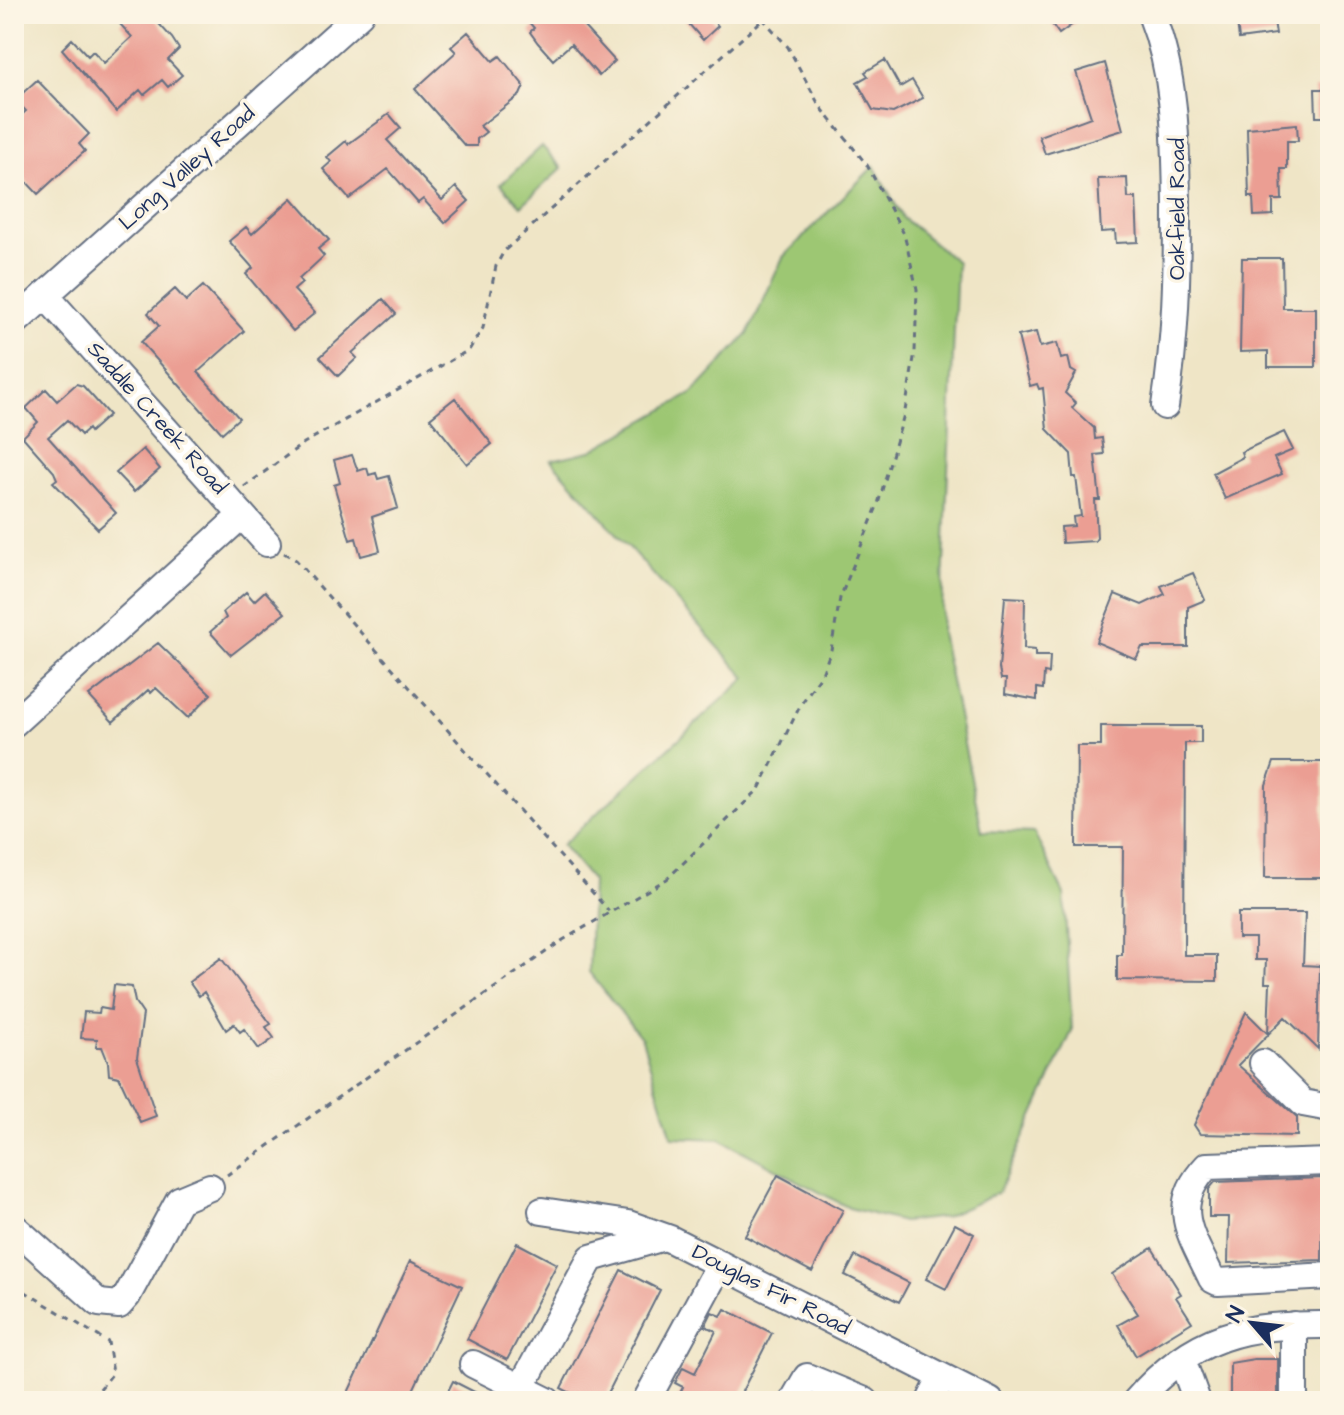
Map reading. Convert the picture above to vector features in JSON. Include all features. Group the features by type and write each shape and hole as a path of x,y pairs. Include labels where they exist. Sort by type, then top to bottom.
{"street":[{"name":"Long Valley Road","path":"14,323 360,14"},
{"name":"Oakfield Road","path":"1151,14 1165,50 1176,110 1177,316 1165,406"},
{"name":"Saddle Creek Road","path":"45,295 267,543"},
{"path":"14,723 236,506"},
{"path":"1263,1063 1303,1103 1330,1108"},
{"path":"1330,1162 1207,1166 1197,1176 1187,1200 1184,1218 1212,1279 1218,1282 1330,1276"},
{"path":"14,1227 99,1303 119,1305 127,1296 179,1200 210,1187"},
{"name":"Douglas Fir Road","path":"542,1211 628,1224 664,1237 990,1401"},
{"path":"521,1388 591,1258 664,1237"},
{"path":"646,1401 720,1264"},
{"path":"1136,1401 1159,1375 1235,1332 1271,1325 1330,1325"},
{"path":"1294,1325 1294,1401"},
{"path":"1182,1360 1197,1401"},
{"path":"473,1364 547,1401"},
{"path":"793,1401 807,1377 865,1401"},
{"path":"930,1401 942,1377"}],"path":[{"path":"236,506 304,443 469,350 483,328 496,266 504,251 769,14"},
{"path":"210,1187 563,940 667,879 769,775 795,714 822,674 831,650 840,598 878,504 905,411 915,352 917,289 904,234 867,165 819,105 788,47 763,19"},
{"path":"267,543 296,560 610,913"},
{"path":"14,1285 108,1342 113,1373 90,1401"}],"green space":[{"path":"542,146 562,168 521,206 501,184"},
{"path":"874,166 903,218 957,262 941,633 982,831 1034,833 1064,894 1072,1031 998,1193 945,1217 903,1222 849,1208 720,1139 672,1137 642,1039 589,972 592,881 562,845 746,678 551,460 591,451 693,393 748,334 783,257"}],"building":[{"path":"130,14 150,14 172,38 179,49 168,60 182,75 168,87 162,80 144,95 140,90 116,112 62,49 72,39 88,56 93,51 104,63 132,37 120,24"},
{"path":"522,14 598,14 584,27 615,61 599,76 571,44 553,60 530,32 534,28"},
{"path":"680,14 708,14 718,26 703,40"},
{"path":"1045,14 1087,14 1059,34"},
{"path":"1236,14 1273,14 1276,34 1239,39"},
{"path":"468,32 493,61 500,56 524,86 520,95 480,126 486,132 477,139 477,146 465,146 415,89 456,52 451,47"},
{"path":"885,60 900,87 912,80 923,98 893,113 873,110 857,82 868,76 865,72"},
{"path":"1105,63 1123,130 1045,154 1039,136 1091,117 1076,72"},
{"path":"37,80 89,134 79,144 85,151 38,194 21,176 14,181 14,122 26,111 15,100"},
{"path":"1315,89 1330,89 1330,117 1316,117"},
{"path":"389,114 401,128 387,140 442,200 456,187 469,201 445,223 423,199 418,203 388,169 349,199 323,169 331,162 327,157 346,141 348,144"},
{"path":"1297,124 1298,141 1287,141 1287,169 1281,169 1282,200 1273,200 1273,215 1254,216 1253,197 1249,197 1247,128"},
{"path":"1127,178 1128,198 1136,198 1138,242 1116,243 1115,231 1101,232 1098,179"},
{"path":"292,198 329,240 318,249 324,256 299,279 302,283 294,290 315,313 293,331 246,274 253,268 229,241 246,227 252,234"},
{"path":"1242,258 1282,258 1283,308 1316,308 1316,367 1268,367 1268,351 1240,352"},
{"path":"203,286 244,331 198,372 239,418 222,433 141,342 159,326 148,313 175,289 186,301"},
{"path":"383,299 396,314 352,353 357,358 338,376 320,357"},
{"path":"1036,332 1040,347 1057,343 1061,359 1068,357 1071,370 1076,373 1065,393 1076,403 1072,408 1094,428 1095,439 1102,438 1104,454 1095,455 1100,500 1095,500 1095,541 1062,543 1061,527 1074,526 1073,517 1081,516 1071,454 1047,429 1043,388 1039,389 1037,384 1030,386 1018,336"},
{"path":"76,384 83,386 109,415 90,432 88,429 81,435 67,420 48,437 116,513 98,529 53,482 57,479 54,472 23,437 38,422 26,408 46,389 57,401"},
{"path":"455,398 492,444 467,464 430,418"},
{"path":"1284,432 1293,450 1274,458 1282,474 1225,499 1213,473 1243,457 1241,452"},
{"path":"143,449 160,469 134,492 116,473"},
{"path":"352,455 358,471 367,468 369,475 376,473 378,479 389,476 398,508 372,517 380,551 361,556 356,538 350,540 334,485 340,483 334,460"},
{"path":"1193,573 1205,600 1188,607 1188,647 1142,647 1136,659 1096,642 1115,594 1142,605 1165,594 1161,586"},
{"path":"265,591 285,613 231,655 210,632 226,618 223,612 246,592 254,601"},
{"path":"1005,597 1025,598 1024,649 1035,650 1035,656 1050,656 1049,674 1044,673 1043,689 1037,688 1037,700 1005,694 1006,679 1001,679 999,668"},
{"path":"158,643 211,694 188,718 156,688 151,693 148,690 113,722 89,696"},
{"path":"1101,726 1201,726 1201,743 1185,743 1184,955 1217,955 1217,981 1117,980 1117,955 1122,955 1123,847 1076,847 1077,746 1101,746"},
{"path":"1274,762 1323,762 1323,878 1265,878 1266,785"},
{"path":"1238,913 1305,913 1303,965 1320,966 1318,1049 1285,1017 1238,1065 1297,1117 1297,1136 1200,1134 1194,1125 1246,1012 1268,1034 1270,983 1265,983 1266,960 1255,960 1255,938 1238,938"},
{"path":"221,958 271,1024 266,1027 274,1038 259,1049 244,1029 240,1032 234,1024 226,1030 204,992 199,996 189,982"},
{"path":"114,985 132,987 135,1002 143,1014 137,1058 156,1116 140,1122 119,1077 109,1075 102,1047 96,1047 97,1039 81,1038 84,1012 99,1013 100,1008 111,1010"},
{"path":"778,1175 843,1210 812,1272 745,1236"},
{"path":"1323,1178 1322,1260 1228,1263 1229,1217 1209,1217 1209,1189 1215,1182"},
{"path":"955,1224 974,1234 946,1289 926,1279"},
{"path":"517,1243 557,1264 507,1360 467,1339"},
{"path":"1152,1248 1181,1294 1176,1297 1192,1322 1136,1356 1118,1325 1138,1314 1112,1274"},
{"path":"855,1256 909,1283 899,1302 845,1275"},
{"path":"410,1261 462,1286 408,1401 355,1401 346,1397"},
{"path":"621,1270 660,1290 604,1401 586,1401 561,1388"},
{"path":"725,1309 772,1333 737,1401 676,1401 683,1387 675,1383 683,1367 695,1373 716,1331 705,1326 712,1312 721,1316"},
{"path":"1278,1359 1278,1401 1230,1401 1230,1363"},
{"path":"453,1381 492,1401 443,1401"}]}
